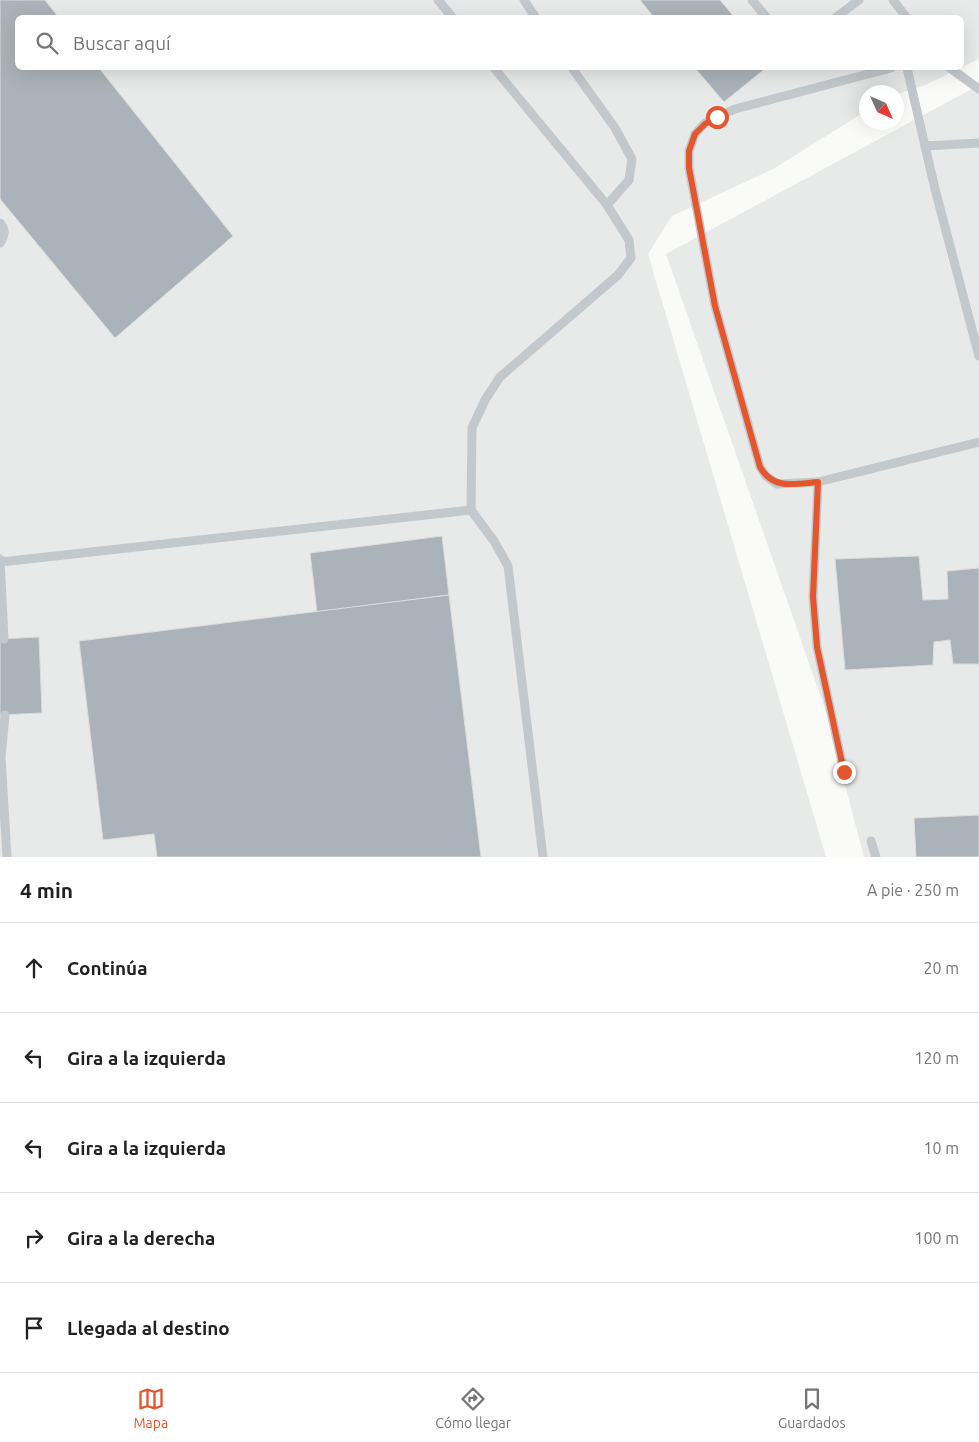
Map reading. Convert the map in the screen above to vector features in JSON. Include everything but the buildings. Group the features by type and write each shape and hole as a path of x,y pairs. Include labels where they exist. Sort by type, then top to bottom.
{"lane":[{"path":"438,0 450,15"},
{"path":"524,0 534,15"},
{"path":"752,0 764,15"},
{"path":"839,15 859,0"},
{"path":"893,0 905,15"},
{"path":"496,70 607,205 629,240 630,258 618,275 500,377 485,400 472,428 471,510 494,541 508,566 543,857"},
{"path":"573,70 615,128 632,160 629,180 607,205"},
{"path":"883,70 736,109 705,124 695,134 689,151 694,198 715,306 760,467 766,476 777,484 818,482 979,442"},
{"path":"908,70 959,284 979,356"},
{"path":"953,70 979,89"},
{"path":"926,146 979,143"},
{"path":"0,223 4,228 4,236 0,242"},
{"path":"818,482 813,597 817,647 844,772"},
{"path":"4,638 0,560 471,510"},
{"path":"5,715 1,757 7,857"},
{"path":"871,841 876,857"}],"shaded area":[{"path":"0,0 979,0 979,59 964,66 964,15 15,15 15,70 956,70 923,86 904,92 904,85 859,85 859,115 773,169 672,216 648,254 826,857 0,857"},
{"path":"979,85 979,857 864,857 825,709 666,254 896,130 904,130 904,125"}],"route":[{"path":"717,117 705,124 695,134 689,151 689,168 703,249 715,306 760,467 766,476 777,484 790,485 818,482 813,597 817,647 844,772"}]}
